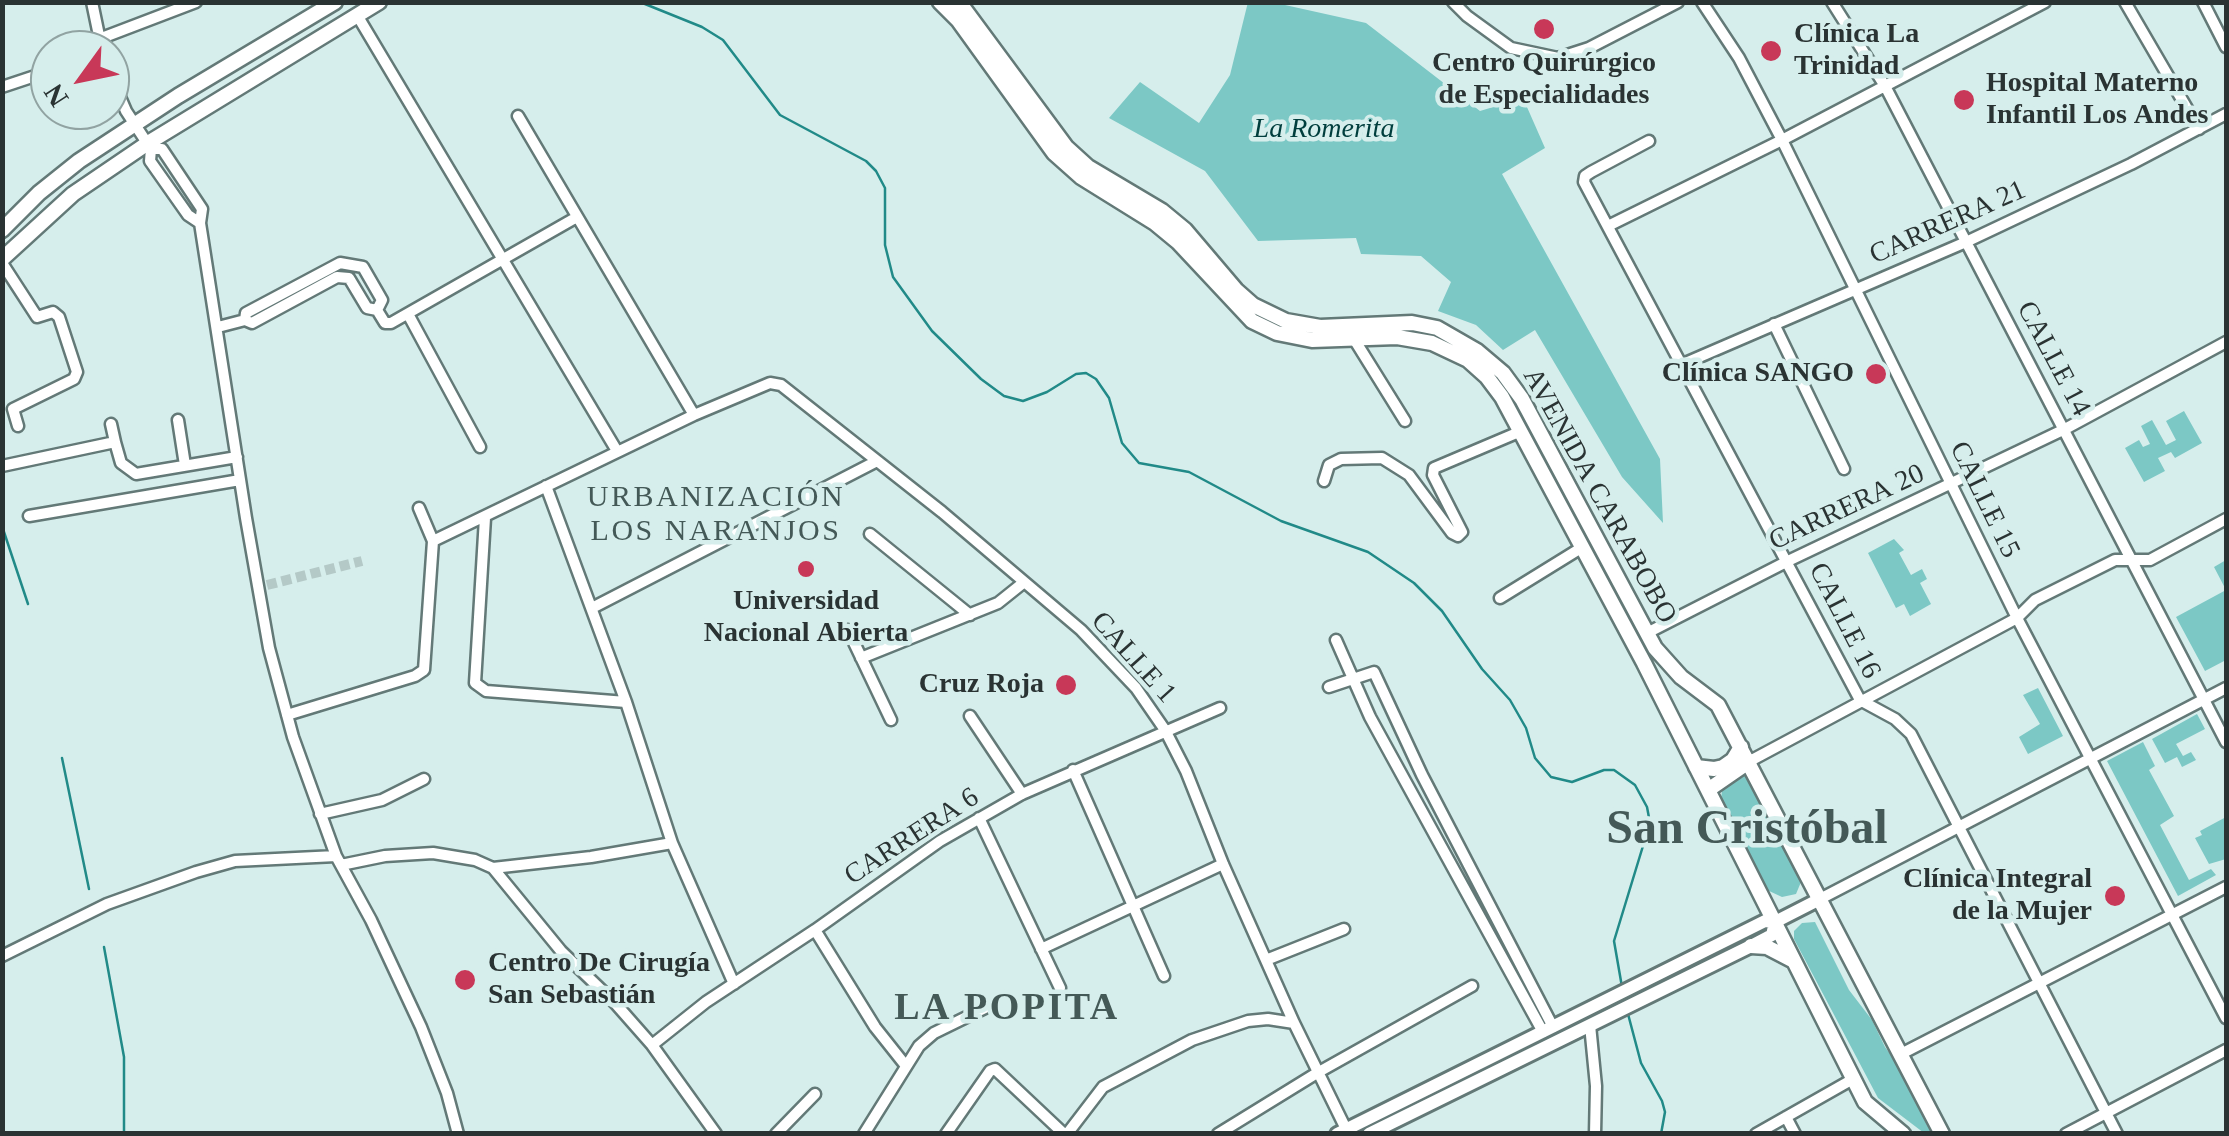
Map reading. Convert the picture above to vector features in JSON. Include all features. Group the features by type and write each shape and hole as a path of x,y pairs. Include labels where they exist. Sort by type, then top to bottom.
{"main road":[{"path":"2,230 68,169 335,2"},
{"path":"2,261 73,194 378,2"},
{"name":"AVENIDA CARABOBO","path":"940,2 958,20 1054,152 1080,178 1156,223 1252,321 1277,333 1312,340 1397,337 1432,343 1468,360 1502,397 1708,790 1853,1079 1873,1112 1903,1134"},
{"name":"AVENIDA CARABOBO","path":"959,2 1066,146 1088,166 1162,211 1185,230 1252,305 1286,321 1320,327 1412,323 1436,328 1489,360 1522,399 1655,648 1681,677 1718,706 1942,1134"},
{"path":"1696,767 1723,766 1733,760 1741,747"},
{"path":"1708,790 1750,762"},
{"path":"1751,946 1767,948 1794,961"}],"street":[{"path":"92,2 97,30"},
{"path":"130,31 196,2"},
{"path":"1453,2 1511,48 1558,58 1573,55 1678,2"},
{"name":"CALLE 15","path":"1702,2 1738,58 1782,140 2017,618 2226,1018"},
{"name":"CALLE 14","path":"1832,2 1884,86 2226,742"},
{"path":"1608,226 2045,2"},
{"path":"2125,2 2199,129"},
{"path":"2203,2 2226,47"},
{"path":"358,15 616,451"},
{"path":"2,87 30,78"},
{"path":"130,114 150,146 162,149 202,209 200,223 240,480 263,587 269,648 287,715 320,814 421,1027 447,1093 458,1134"},
{"name":"CARRERA 21","path":"1684,364 1966,242 2226,114"},
{"path":"432,541 694,415 518,116"},
{"name":"CALLE 16","path":"1649,142 1585,176 1584,182 1860,700 1911,734 2117,1134"},
{"path":"218,327 244,320 252,323 337,278 349,278 367,308 376,310 384,323 408,314 577,216"},
{"path":"2,261 36,316 53,312 60,317 77,372 74,380 13,409 18,426"},
{"path":"244,320 246,313 340,263 363,267 382,300 376,310"},
{"path":"408,314 480,448"},
{"path":"1774,324 1844,469"},
{"path":"1354,339 1405,421"},
{"name":"CARRERA 20","path":"1647,633 2225,346"},
{"name":"CALLE 1","path":"694,415 770,383 780,385 1081,630 1136,688 1165,730 1186,771 1223,864 1342,1131"},
{"path":"178,420 185,465"},
{"path":"111,424 121,463 136,474 237,457"},
{"path":"1324,481 1329,465 1341,459 1382,458 1409,475 1458,536 1462,532 1433,475 1434,468 1519,432"},
{"path":"2,466 114,442"},
{"path":"592,608 877,461"},
{"path":"29,516 240,480"},
{"path":"546,486 626,702 672,843 734,984"},
{"path":"287,715 424,670 432,541 419,508"},
{"path":"485,518 475,683 486,691 626,702"},
{"path":"1750,762 2017,618 2035,600 2115,560 2150,560 2226,519"},
{"path":"870,534 970,615"},
{"path":"1500,598 1581,548"},
{"path":"860,658 998,603 1023,583"},
{"path":"848,630 890,720"},
{"path":"1336,640 1370,718 1548,1029"},
{"path":"1329,687 1374,672 1548,1029"},
{"path":"1342,1131 1765,921 1774,922 2226,688"},
{"name":"CARRERA 6","path":"652,1045 899,867 980,818 1073,770 1220,708"},
{"path":"1370,718 1391,709"},
{"path":"970,716 1022,794"},
{"path":"1073,770 1164,976"},
{"path":"320,814 370,804 424,780"},
{"path":"980,818 1060,988"},
{"path":"494,868 672,843"},
{"path":"2,956 107,904 235,861 339,860 433,853 475,860 494,868 561,951 652,1045 716,1134"},
{"path":"1041,949 1223,864"},
{"path":"1901,1054 2226,887"},
{"path":"1369,1134 1751,946 1772,934 1774,922"},
{"path":"1266,960 1344,928"},
{"path":"814,930 875,1027 906,1066"},
{"path":"1218,1134 1317,1072 1472,986"},
{"path":"864,1134 919,1046 934,1033 988,1007"},
{"path":"946,1134 990,1071 998,1071 1066,1134 1103,1087 1192,1040 1248,1021 1294,1023"},
{"path":"1590,1025 1596,1086 1595,1134"},
{"path":"2066,1134 2226,1050"},
{"path":"1756,1134 1853,1079"},
{"path":"776,1134 815,1094"},
{"path":"1786,1117 1795,1134"}],"green space":[{"name":"La Romerita","path":"1248,2 1276,3 1366,23 1480,111 1523,98 1545,148 1502,174 1660,459 1663,523 1622,477 1535,330 1503,350 1476,325 1438,311 1451,282 1421,256 1361,254 1356,238 1258,241 1205,171 1109,118 1140,82 1199,123 1230,75"},
{"path":"2184,411 2202,443 2175,458 2171,452 2158,458 2165,471 2144,482 2125,448 2139,440 2143,447 2150,444 2141,426 2152,420 2166,445 2176,440 2166,421"},
{"path":"1894,539 1904,550 1899,553 1911,575 1922,569 1927,579 1920,583 1931,604 1910,616 1904,604 1896,608 1868,553"},
{"path":"2226,560 2226,590 2214,567"},
{"path":"2226,590 2226,660 2205,671 2176,617"},
{"path":"2038,688 2063,736 2028,754 2019,737 2040,724 2023,695"},
{"path":"2197,714 2205,729 2176,744 2183,756 2191,752 2196,760 2182,767 2177,757 2165,763 2152,739"},
{"path":"2143,742 2155,766 2149,770 2174,816 2160,825 2189,880 2211,869 2216,875 2178,896 2107,761"},
{"path":"1747,775 1751,781 1790,856 1801,882 1796,894 1782,897 1767,890 1721,799 1723,783"},
{"path":"2226,817 2226,859 2209,864 2195,838"},
{"path":"1815,922 1849,990 1908,1078 1937,1133 1924,1133 1878,1098 1794,939 1794,931 1802,923"}],"waterway":[{"path":"640,2 702,27 723,40 780,115 866,161 876,171 885,188 885,245 893,277 932,331 981,379 1004,396 1023,401 1076,374 1086,373 1096,379 1109,398 1122,443 1139,463 1189,472 1281,521 1368,552 1414,583 1442,611 1482,669 1510,700 1526,728 1535,758 1551,777 1572,782 1614,770 1635,785 1647,807 1650,823 1614,941 1622,987"},
{"path":"2,526 28,604"},
{"path":"62,758 89,889"},
{"path":"104,947 124,1057 124,1134"},
{"path":"1628,1014 1641,1063 1662,1101 1665,1112 1661,1134"}],"tunnel":[{"path":"267,585 362,561"}],"place":[{"name":"Centro Quirúrgico de Especialidades","path":"1544,29"},
{"name":"Clínica La Trinidad","path":"1771,51"},
{"name":"Hospital Materno Infantil Los Andes","path":"1964,100"},
{"name":"Clínica SANGO","path":"1876,374"},
{"name":"Universidad Nacional Abierta","path":"806,569"},
{"name":"Cruz Roja","path":"1066,685"},
{"name":"Clínica Integral de la Mujer","path":"2115,896"},
{"name":"Centro De Cirugía San Sebastián","path":"465,980"}],"district":[{"name":"URBANIZACIÓN LOS NARANJOS","path":"716,515"},
{"name":"San Cristóbal","path":"1747,831"},
{"name":"LA POPITA","path":"1007,1009"}]}
